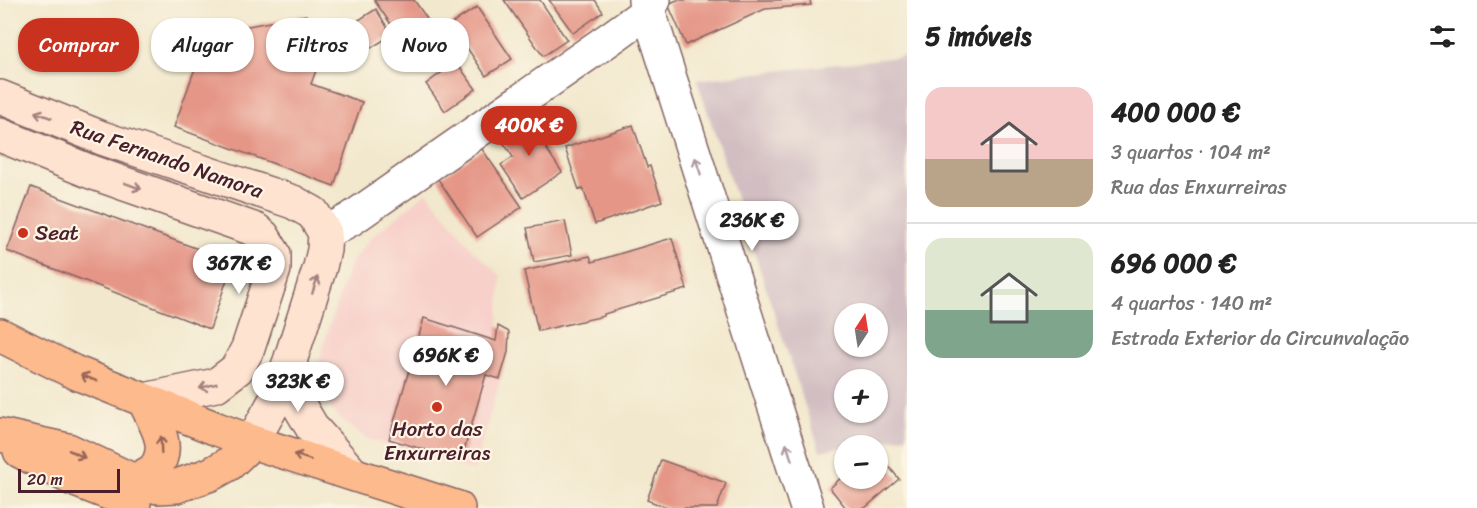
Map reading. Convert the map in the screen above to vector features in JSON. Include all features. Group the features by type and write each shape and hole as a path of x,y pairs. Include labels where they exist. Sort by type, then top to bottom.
{"main road":[{"name":"Rua Fernando Namora","path":"0,97 10,103 102,138 293,202 313,213 325,233"},
{"name":"Rua Fernando Namora","path":"0,135 91,172 256,230 263,236 274,254"},
{"path":"91,172 102,138"},
{"path":"0,441 75,480 141,494 158,487 177,486 211,474 229,464 252,442 275,401 320,267 325,233 274,254 274,268 248,348 237,369 216,385 144,400"},
{"path":"0,335 74,372 252,442 445,506"},
{"path":"290,361 300,407 313,429 351,473"},
{"path":"141,494 162,454 161,436 144,400"},
{"path":"0,435 68,450 141,494"}],"street":[{"path":"325,233 351,219 649,4 807,508"}],"shaded area":[{"path":"907,56 907,437 888,440 888,435 834,435 834,449 820,451 697,80"},
{"path":"427,192 474,251 501,276 498,326 509,332 508,352 474,471 365,438 333,412 322,389 319,362 351,262 373,236"}],"building":[{"path":"374,0 414,0 427,18 386,18"},
{"path":"504,0 540,0 567,40 543,56"},
{"path":"549,0 595,0 603,12 573,33"},
{"path":"677,0 810,0 811,5 765,9 686,45 668,4"},
{"path":"477,7 512,59 486,76 469,51 469,18 460,18"},
{"path":"376,9 382,18 381,42 369,49 369,18 362,18"},
{"path":"306,15 308,18 290,18"},
{"path":"266,23 266,72 315,72 311,84 362,102 334,186 174,127 194,72 254,72 254,25"},
{"path":"442,72 463,72 476,89 445,111 426,84"},
{"path":"541,112 550,126 537,135 562,172 523,198 501,165 513,157 501,139"},
{"path":"633,125 647,167 650,166 662,201 595,224 583,188 579,190 565,148"},
{"path":"482,149 522,207 477,237 438,179"},
{"path":"31,187 233,262 210,329 7,251"},
{"path":"565,221 572,255 534,262 527,228"},
{"path":"672,238 687,289 604,314 604,316 538,331 524,271 590,256 592,262"},
{"name":"Horto das Enxurreiras","path":"424,318 496,341 498,326 509,332 508,352 500,379 486,375 461,461 389,439"},
{"path":"661,460 726,483 717,508 668,508 647,500"},
{"path":"888,465 899,479 888,488"},
{"path":"834,484 834,489 887,489 865,508 846,508 830,488"}],"place":[{"name":"Seat","path":"23,233"},
{"name":"Horto das Enxurreiras","path":"437,407"}]}
